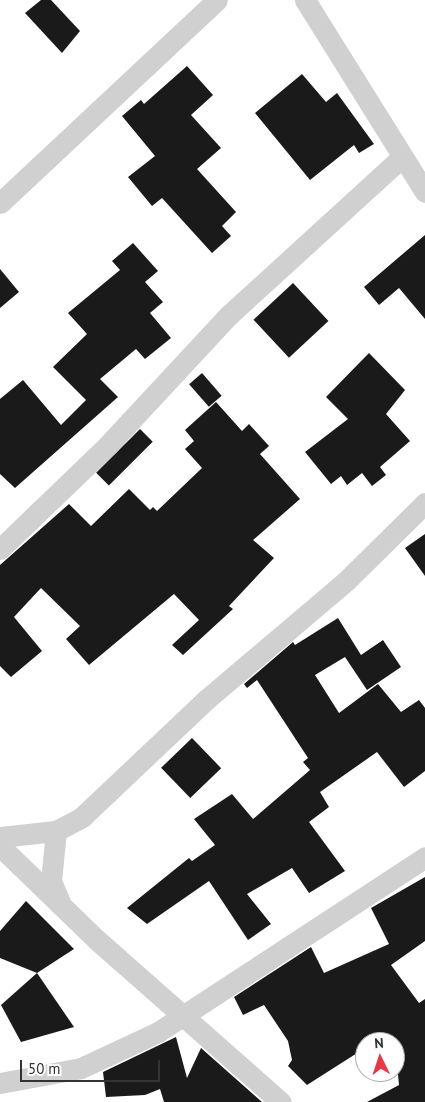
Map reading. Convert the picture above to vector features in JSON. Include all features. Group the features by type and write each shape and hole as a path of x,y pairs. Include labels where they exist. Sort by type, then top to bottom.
{"street":[{"path":"0,203 217,0"},
{"path":"305,0 425,192"},
{"path":"0,549 108,445 228,315 402,157"},
{"path":"0,837 56,831 82,818 208,698 346,581 425,503"},
{"path":"56,831 51,881 62,907"},
{"path":"0,846 62,907 281,1102"},
{"path":"0,1082 81,1068 158,1032 181,1014 425,857"}],"building":[{"path":"41,0 51,0 80,31 62,53 25,13"},
{"path":"187,66 213,95 191,115 221,148 197,169 236,212 222,226 231,236 212,253 162,198 152,206 128,177 155,156 122,116 141,100 144,104"},
{"path":"302,74 326,102 337,93 374,144 359,153 354,145 310,180 255,113"},
{"path":"425,235 425,319 399,288 379,305 364,287"},
{"path":"133,243 158,271 145,282 163,302 150,313 171,338 145,359 136,349 100,379 118,397 15,488 0,474 0,399 23,380 61,425 86,400 53,367 87,334 68,313 120,270 112,261"},
{"path":"0,269 19,292 0,308"},
{"path":"293,283 328,321 289,358 254,320"},
{"path":"369,353 405,390 386,414 410,441 380,467 386,475 372,486 362,473 347,485 341,476 331,484 305,452 348,419 326,397"},
{"path":"202,373 222,396 209,407 189,384"},
{"path":"216,402 242,431 249,424 269,446 260,454 300,499 253,540 274,558 229,606 233,609 183,655 172,645 199,620 174,594 89,665 66,639 80,626 41,588 14,617 42,651 11,677 0,666 0,565 69,504 91,526 129,489 150,510 153,507 157,511 202,468 185,449 194,441 185,430"},
{"path":"140,429 153,442 109,486 96,473"},
{"path":"425,534 425,576 405,548"},
{"path":"338,618 361,655 383,640 401,667 367,690 345,657 315,675 339,713 378,684 401,712 419,700 425,708 425,771 404,787 377,752 320,792 329,807 309,822 345,871 309,893 292,868 247,894 271,924 248,940 209,881 147,924 127,908 189,858 192,861 215,845 194,819 232,794 253,819 310,770 303,762 308,758 257,680 247,688 244,684 293,642 295,645"},
{"path":"192,738 221,768 190,798 161,768"},
{"path":"425,877 425,941 391,965 419,1003 425,999 425,1102 367,1102 399,1085 399,1082 405,1082 405,1032 355,1032 355,1054 307,1085 288,1066 292,1060 288,1041 264,1005 243,1015 234,997 311,947 324,973 389,944 371,908"},
{"path":"26,901 74,949 37,973 0,958 0,931"},
{"path":"37,973 74,1027 21,1042 1,1005"},
{"path":"176,1037 187,1078 201,1048 262,1102 164,1102 160,1089 145,1095 106,1097 103,1072"}]}
